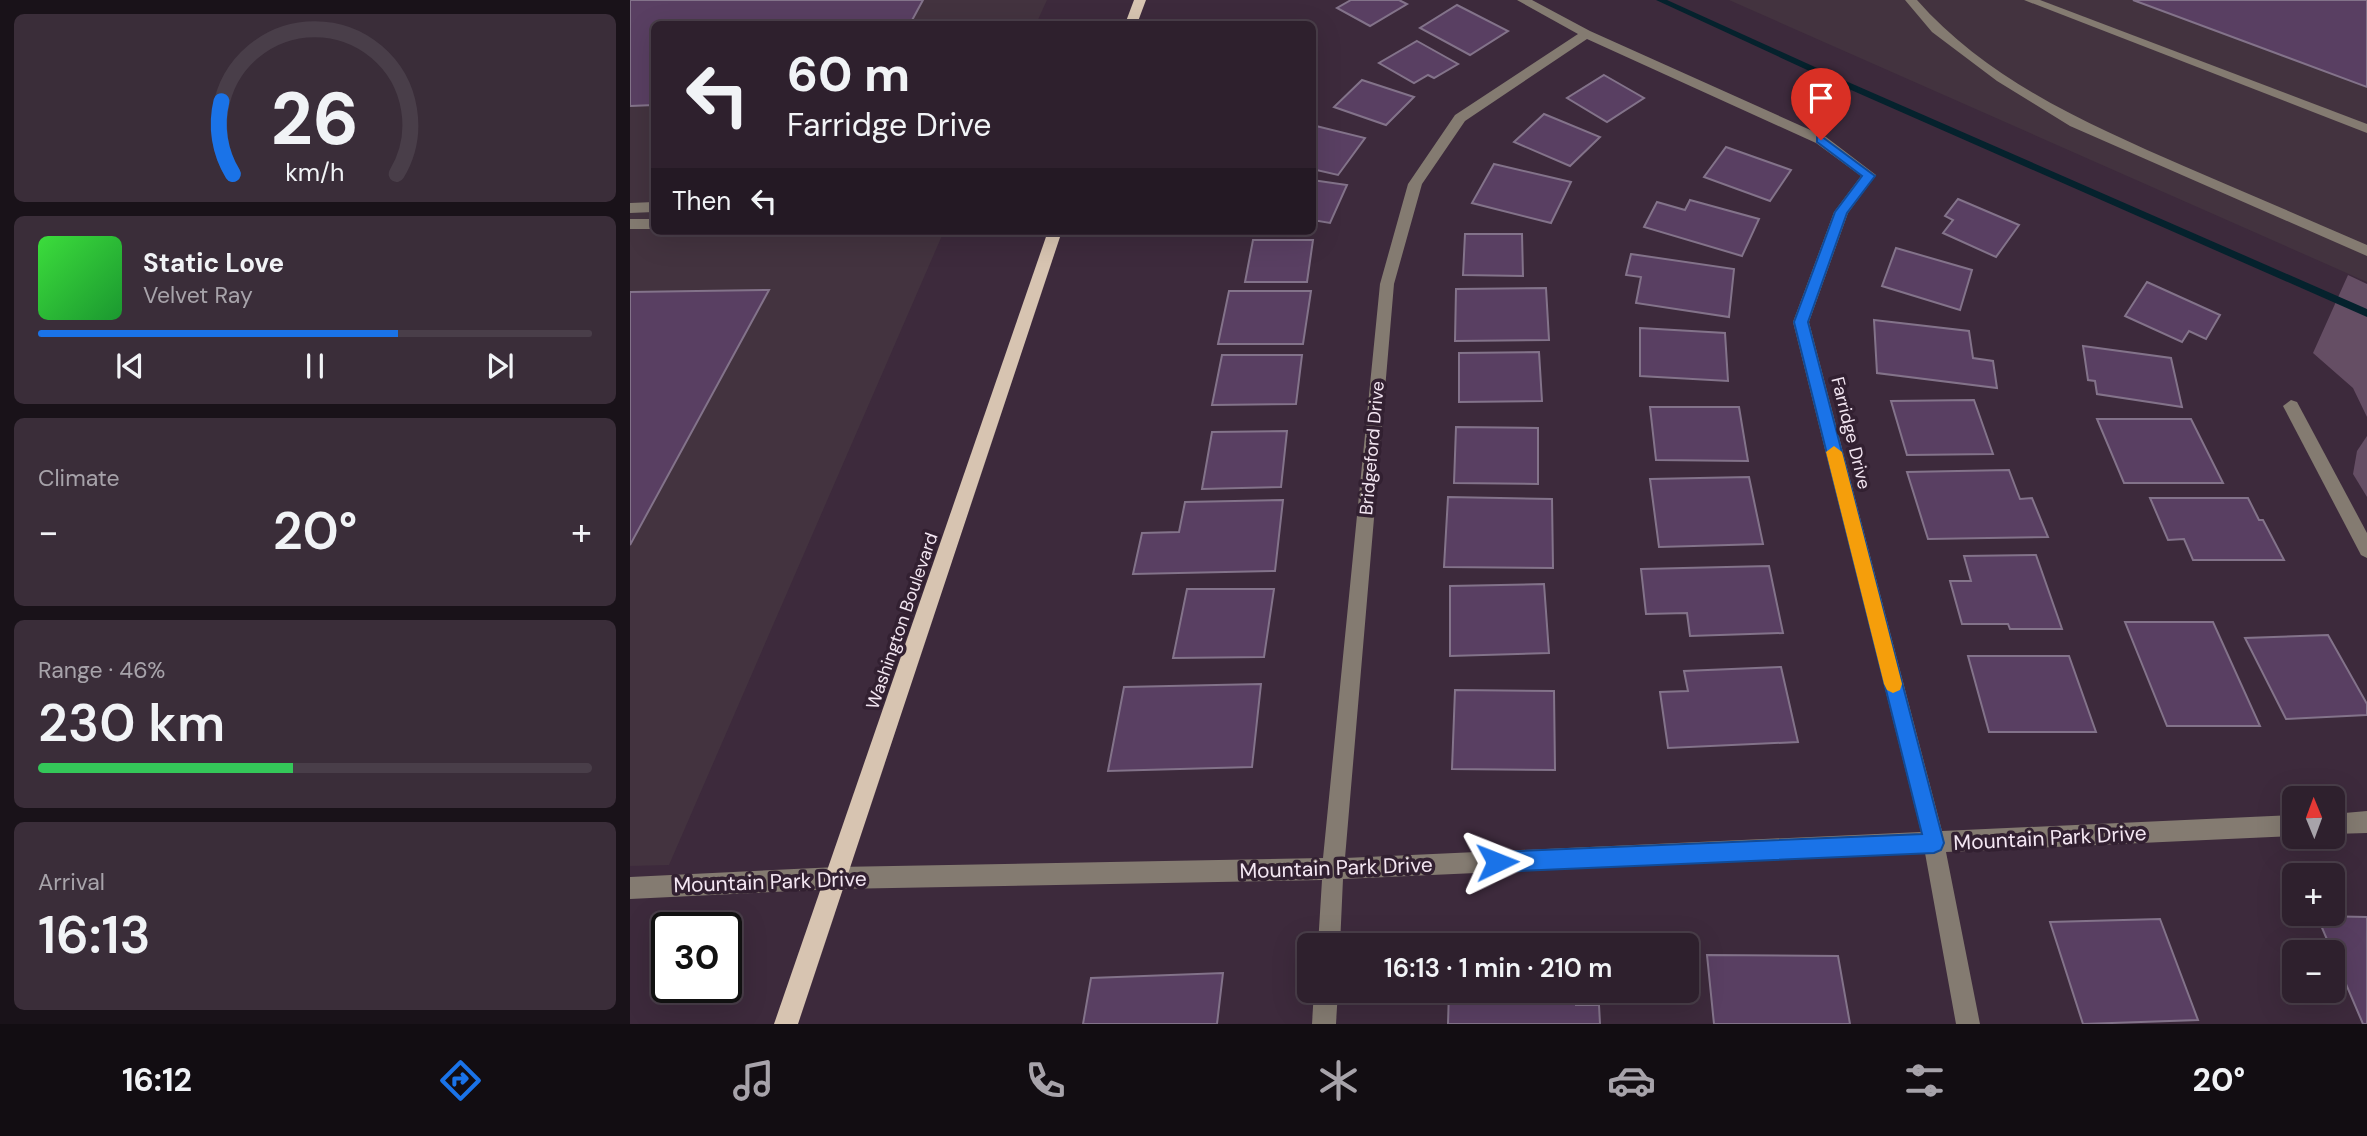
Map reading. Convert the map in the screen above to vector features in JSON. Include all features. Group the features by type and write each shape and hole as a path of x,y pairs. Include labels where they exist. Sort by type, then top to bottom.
{"main road":[{"path":"1132,21 1140,0"},
{"name":"Washington Boulevard","path":"786,1024 1054,235"}],"street":[{"path":"1523,0 1586,34"},
{"path":"1911,0 1936,29 2001,78 2075,123 2367,251"},
{"path":"2030,0 2367,129"},
{"name":"Farridge Drive","path":"1586,34 1821,140 1869,176 1841,212 1801,322 1934,843 1968,1024"},
{"name":"Bridgeford Drive","path":"1330,933 1333,869 1387,284 1415,184 1460,118 1586,34"},
{"path":"630,208 651,207"},
{"path":"630,224 651,224"},
{"path":"2291,406 2367,551"},
{"path":"2345,823 2367,822"},
{"name":"Mountain Park Drive","path":"630,888 837,878 1333,869 2282,827"},
{"path":"1324,1024 1325,1003"}],"shaded area":[{"path":"630,0 1047,0 1037,21 651,21 651,235 942,235 669,865 630,866"},
{"path":"1729,0 2367,0 2367,282"},
{"path":"2348,275 2367,284 2367,417 2353,388 2313,353"},
{"path":"2367,436 2367,497 2353,474 2357,451"}],"building":[{"path":"630,0 923,0 912,21 651,21 651,105 630,106"},
{"path":"1351,0 1399,0 1407,4 1370,26 1337,8"},
{"path":"2133,0 2367,0 2367,87"},
{"path":"1457,5 1508,31 1470,55 1420,28"},
{"path":"1417,41 1458,64 1434,78 1428,75 1414,83 1379,63"},
{"path":"1604,75 1644,98 1607,122 1567,98"},
{"path":"1362,80 1414,97 1386,125 1334,107"},
{"path":"1544,114 1600,137 1570,166 1514,142"},
{"path":"1316,126 1365,138 1338,175 1316,170"},
{"path":"1726,147 1791,170 1770,201 1704,177"},
{"path":"1494,164 1571,182 1551,223 1472,203"},
{"path":"1316,181 1347,185 1330,223 1316,221"},
{"path":"1958,199 2019,225 1996,257 1943,233 1953,220 1945,216"},
{"path":"1690,200 1759,219 1742,256 1644,227 1657,202 1685,210"},
{"path":"1465,234 1522,234 1523,276 1463,275"},
{"path":"1253,240 1313,240 1307,282 1245,282"},
{"path":"1896,248 1972,270 1960,310 1882,286"},
{"path":"1631,254 1734,269 1729,317 1636,303 1641,277 1626,275"},
{"path":"2147,282 2220,315 2206,339 2189,331 2182,342 2125,316"},
{"path":"1546,288 1549,340 1455,341 1456,289"},
{"path":"769,290 630,545 630,292"},
{"path":"1229,291 1311,291 1303,344 1218,344"},
{"path":"1874,320 1969,331 1973,358 1993,361 1997,388 1877,373"},
{"path":"1640,328 1725,333 1728,381 1640,376"},
{"path":"2083,346 2171,358 2182,407 2097,394 2095,381 2088,380"},
{"path":"1539,352 1542,401 1459,402 1459,353"},
{"path":"1222,355 1302,355 1296,404 1212,405"},
{"path":"1974,400 1993,454 1907,455 1891,401"},
{"path":"1650,407 1739,407 1748,461 1656,460"},
{"path":"2097,419 2191,419 2223,483 2124,483"},
{"path":"1456,427 1538,428 1538,484 1454,483"},
{"path":"1287,431 1281,487 1202,489 1212,432"},
{"path":"2009,470 2020,499 2032,498 2048,537 1928,539 1907,472"},
{"path":"1749,477 1763,544 1659,547 1650,479"},
{"path":"1448,497 1552,499 1553,568 1444,567"},
{"path":"2150,498 2248,498 2284,560 2193,560 2184,539 2168,540"},
{"path":"1283,500 1275,571 1133,574 1142,533 1179,532 1185,502"},
{"path":"2036,555 2062,629 2010,629 2008,624 1962,624 1950,581 1971,581 1964,556"},
{"path":"1769,566 1783,633 1690,636 1687,613 1646,614 1641,569"},
{"path":"1544,584 1549,653 1450,656 1450,586"},
{"path":"1187,589 1274,589 1264,657 1173,658"},
{"path":"2125,622 2213,622 2260,726 2167,726"},
{"path":"2328,635 2367,704 2367,715 2286,719 2245,638"},
{"path":"1968,656 2069,656 2096,732 1989,732"},
{"path":"1781,667 1798,742 1668,748 1660,692 1688,691 1684,671"},
{"path":"1261,684 1252,767 1108,771 1124,687"},
{"path":"1455,690 1554,691 1555,770 1452,769"},
{"path":"2345,917 2367,917 2367,1024 2363,1024 2345,982 2345,940 2327,940 2321,926 2345,926"},
{"path":"2160,919 2198,1020 2083,1024 2050,922"},
{"path":"1707,955 1838,956 1850,1024 1714,1024"},
{"path":"1223,973 1217,1024 1083,1024 1091,978"},
{"path":"1449,1003 1599,1005 1600,1024 1448,1024"}],"waterway":[{"path":"1660,0 2367,313"}],"slow traffic":[{"path":"1834,452 1893,684"}],"route":[{"path":"1497,862 1934,843 1801,322 1841,212 1869,176 1821,140"}]}
